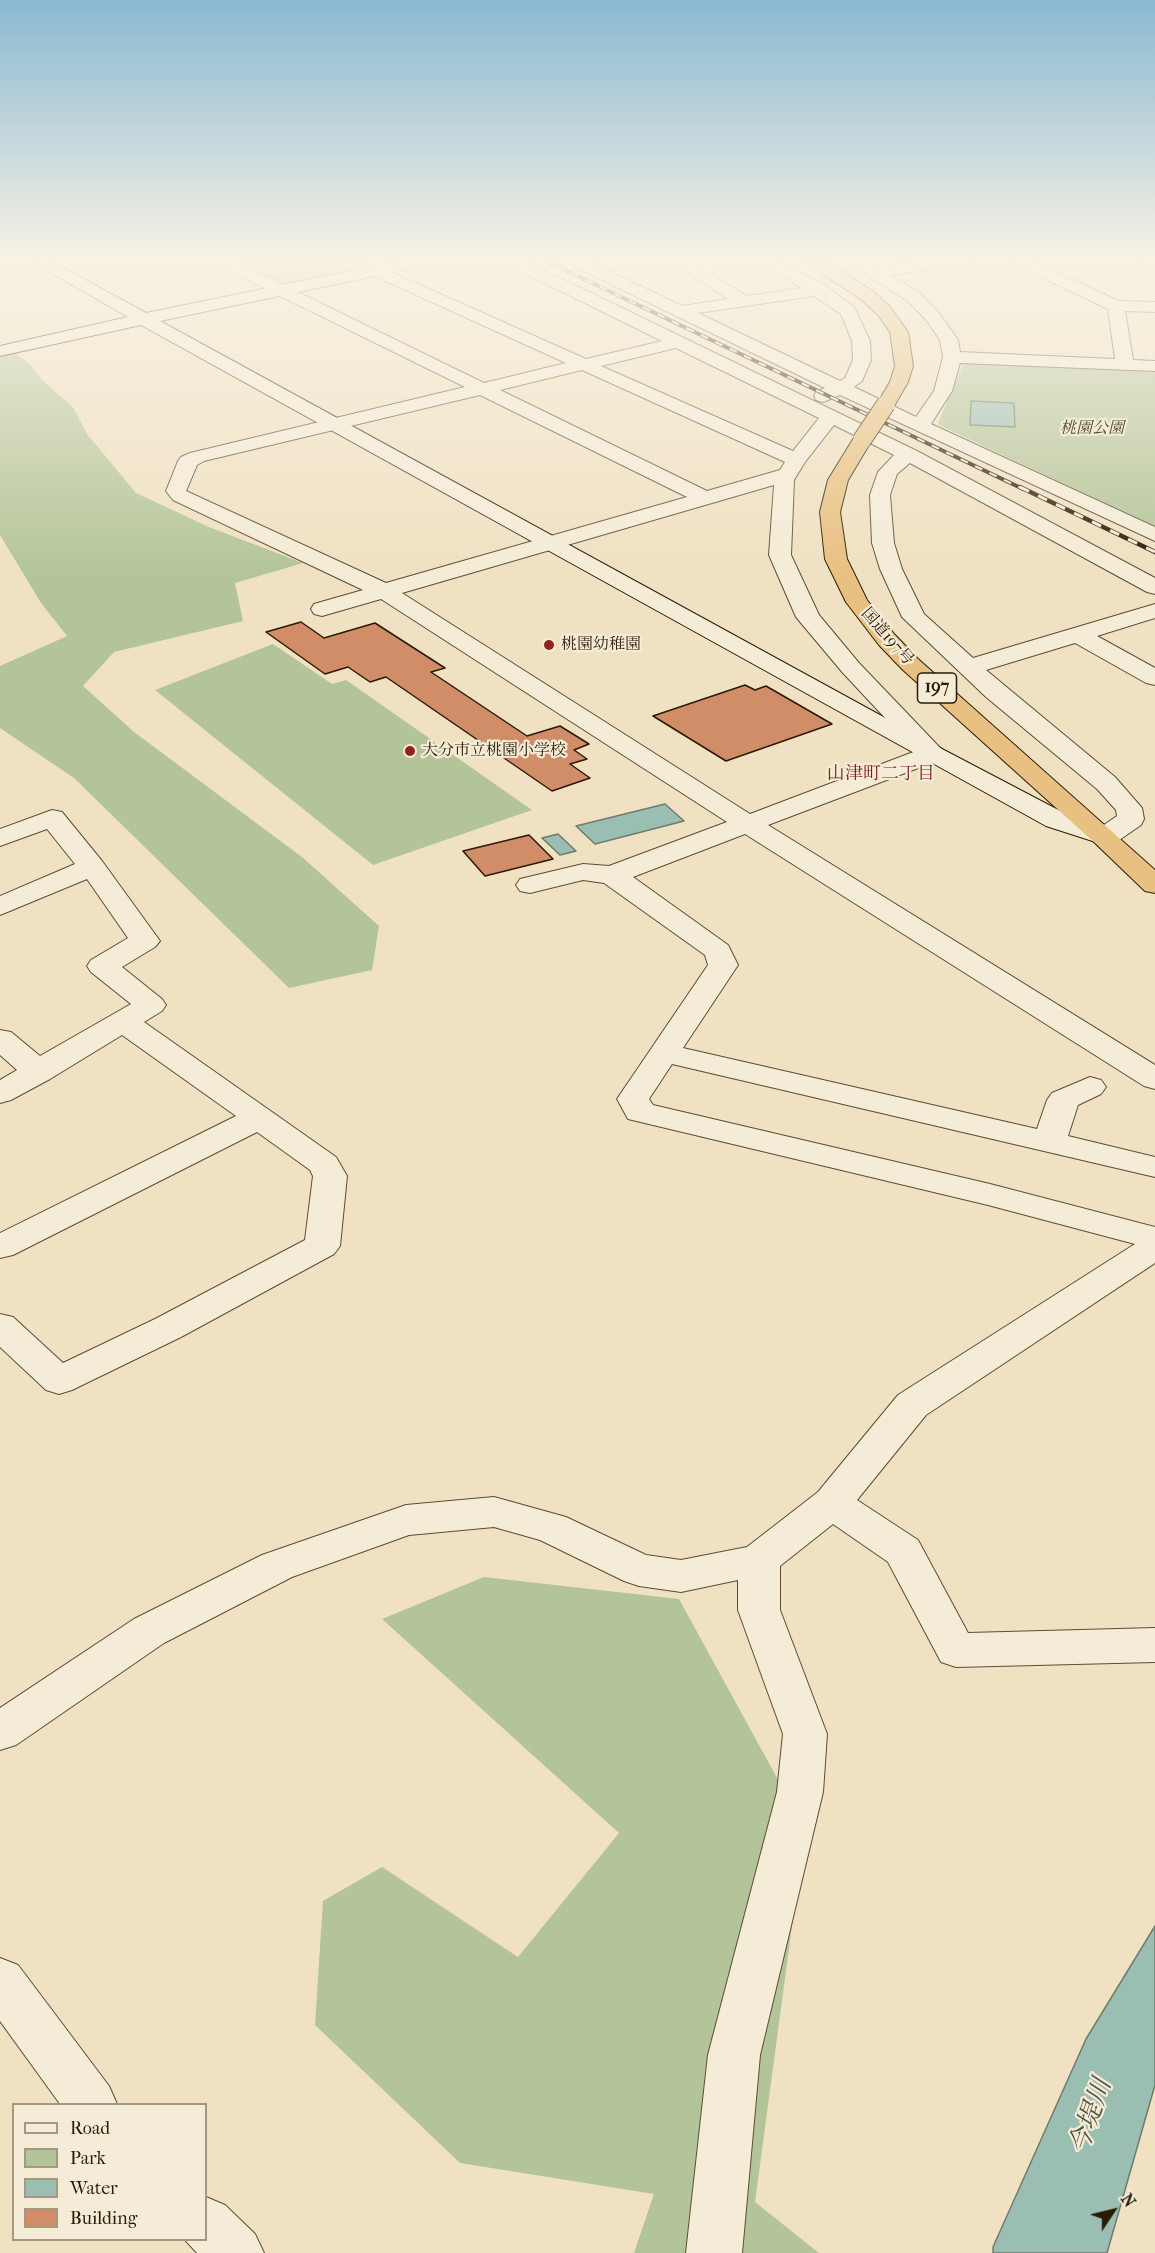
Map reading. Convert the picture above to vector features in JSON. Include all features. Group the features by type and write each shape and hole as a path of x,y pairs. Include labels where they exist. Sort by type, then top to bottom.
{"highway":[{"name":"国道197号","path":"904,364 899,382 838,480 830,512 836,559 857,602 887,640 910,664 1105,837 1155,885"}],"street":[{"path":"226,364 933,754 1056,820 1105,837 1131,819 1129,808 1106,783 995,692 914,617 891,569 884,543 880,495 888,472 900,460 910,455"},
{"path":"432,364 705,498"},
{"path":"583,364 196,456 188,461 176,491 180,496 384,591 749,825 1155,1079"},
{"path":"584,364 792,467"},
{"path":"723,364 910,455 1155,587"},
{"path":"790,364 1155,535"},
{"path":"805,404 841,389 853,381 860,364"},
{"path":"920,426 943,391 950,364"},
{"path":"1127,364 1155,366"},
{"path":"831,416 784,480 780,555 808,617 851,668 933,754"},
{"path":"322,609 705,498 792,467"},
{"path":"969,667 1155,611"},
{"path":"1078,635 1155,678"},
{"path":"530,885 583,872 612,875 933,754"},
{"path":"0,838 52,818 92,867 144,941 102,966 151,1005 0,1093"},
{"path":"0,906 92,867"},
{"path":"612,875 718,951 723,965 633,1099 640,1112 990,1195 1155,1238"},
{"path":"0,1326 59,1381 168,1328 322,1246 330,1176 324,1164 124,1022"},
{"path":"0,1039 39,1072"},
{"path":"664,1053 1155,1167"},
{"path":"1049,1143 1063,1100 1090,1087"},
{"path":"0,1247 260,1117"},
{"path":"0,1732 149,1631 277,1566 406,1520 494,1512 552,1528 639,1570 681,1576 759,1560 832,1503 912,1405 1155,1247"},
{"path":"832,1503 903,1551 956,1650 1155,1645"},
{"path":"714,2253 734,2055 800,1792 805,1734 759,1610 759,1560"},
{"path":"0,1980 90,2103"},
{"path":"207,2225 236,2253"}],"green space":[{"path":"0,364 29,364 42,380 73,407 87,434 136,493 209,527 303,563 235,583 243,621 114,652 83,686 134,732 302,857 379,926 372,970 289,988 74,778 0,728 0,666 67,636 41,603 0,535"},
{"name":"桃園公園","path":"963,364 1155,371 1155,527 941,426 938,423"},
{"path":"273,644 332,684 346,680 532,810 373,865 155,690"},
{"path":"484,1577 679,1599 805,1829 755,2202 819,2253 634,2253 654,2194 460,2163 315,2025 323,1901 382,1867 518,1957 619,1833 382,1619"}],"water":[{"path":"971,401 1014,403 1015,427 970,425"},
{"path":"665,804 684,821 595,844 576,826"},
{"path":"558,834 576,851 560,855 542,838"},
{"name":"今堤川","path":"1155,1926 1155,2085 1107,2253 993,2253 993,2247 1086,2039"}],"building":[{"path":"301,622 324,638 375,623 445,668 431,672 527,736 560,726 589,744 574,750 587,759 570,764 590,778 552,791 386,677 370,682 348,667 325,674 266,632"},
{"path":"745,685 755,690 766,686 832,724 726,761 653,716"},
{"path":"529,835 553,859 485,876 463,851"}],"railway":[{"path":"762,364 1023,489"},
{"path":"1020,487 1155,552"}],"place":[{"name":"桃園幼稚園","path":"549,645"},
{"name":"大分市立桃園小学校","path":"410,751"}],"district":[{"name":"山津町二丁目","path":"881,775"}]}
